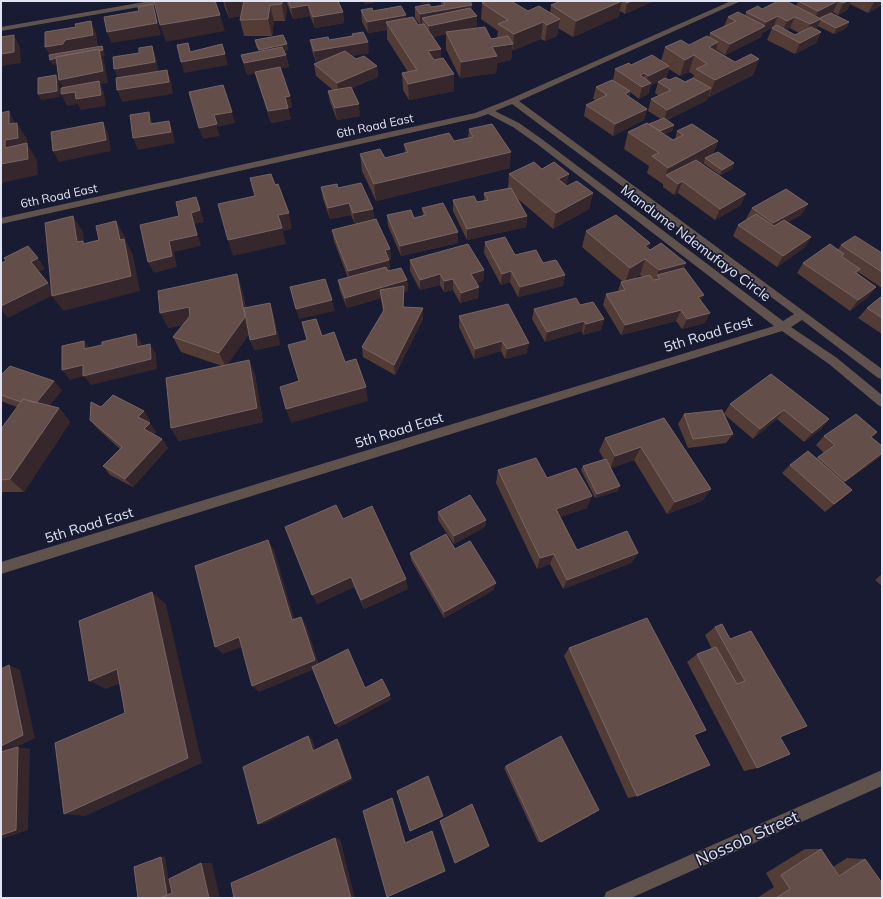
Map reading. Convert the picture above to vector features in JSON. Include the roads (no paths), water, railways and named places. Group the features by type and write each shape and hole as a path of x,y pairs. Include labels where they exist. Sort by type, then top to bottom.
{"street":[{"path":"1,29 162,1"},
{"name":"6th Road East","path":"1,221 460,120 489,112 736,1"},
{"name":"Mandume Ndemufayo Circle","path":"513,101 802,314 882,375"},
{"name":"Mandume Ndemufayo Circle","path":"489,112 516,125 540,142 783,327 833,361 882,402"},
{"name":"5th Road East","path":"1,568 783,327 802,314"},
{"name":"Nossob Street","path":"612,898 882,778"}]}
